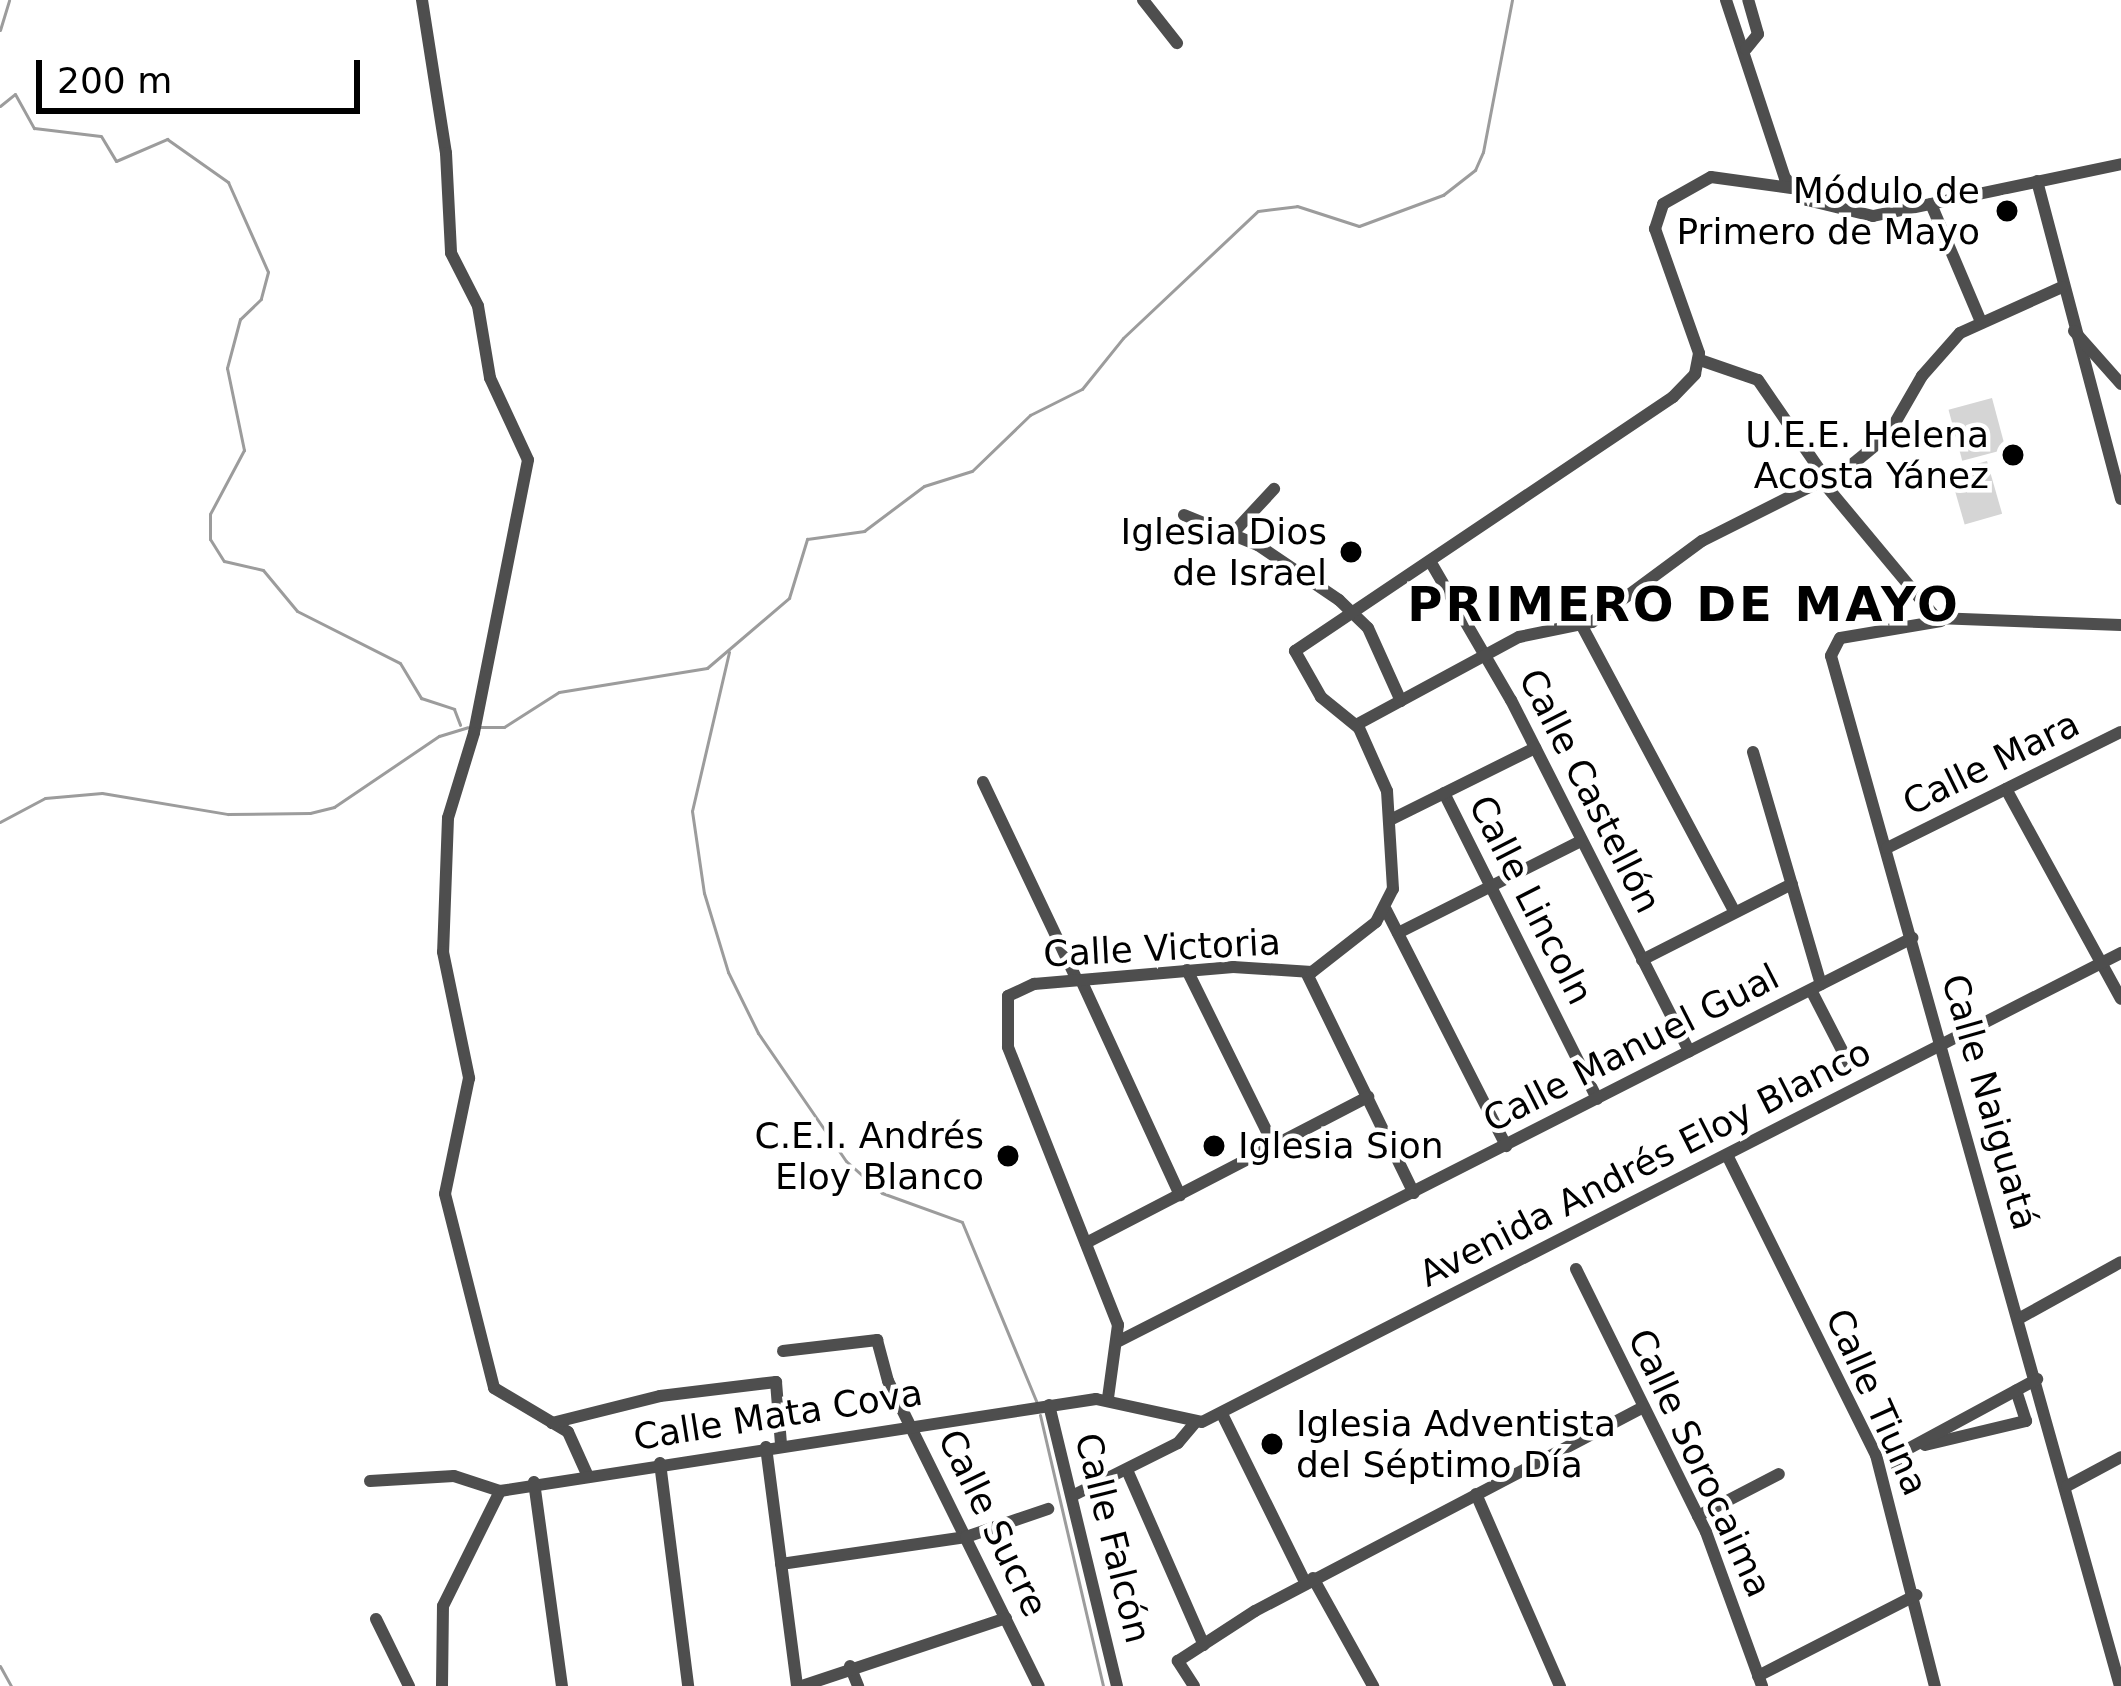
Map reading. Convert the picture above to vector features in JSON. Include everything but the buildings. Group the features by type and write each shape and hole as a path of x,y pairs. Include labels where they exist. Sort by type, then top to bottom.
{"street":[{"path":"422,0 427,66 446,153 451,254 478,305 490,378 528,460 474,734 448,818 443,952 469,1078 445,1193 494,1388 576,1441 587,1474"},
{"path":"1143,0 1178,43"},
{"path":"1726,0 1791,188"},
{"path":"1746,50 1758,34 1748,0"},
{"path":"1700,360 1657,236 1658,211 1705,178 1791,188 1857,216 2121,164"},
{"path":"2037,181 2121,500"},
{"path":"1931,204 1981,322"},
{"path":"1356,724 1533,631 1582,626 1702,541 1824,480 1881,442 1931,364 1981,322 2062,287"},
{"path":"2073,330 2121,384"},
{"path":"1700,360 1758,380 1824,480 1941,621 2121,625"},
{"path":"1506,1146 1386,910 1392,819 1356,724 1322,697 1294,651 1349,609 1430,561 1673,397 1700,360"},
{"path":"1234,532 1274,489"},
{"path":"1184,515 1234,532 1349,609 1368,628 1401,701"},
{"name":"Calle Castellón","path":"1430,561 1488,658 1689,1051"},
{"name":"Calle Naiguatá","path":"1941,621 1840,638 1831,650 2120,1686"},
{"path":"1582,626 1736,912"},
{"name":"Calle Mara","path":"1887,848 2121,732"},
{"path":"1392,819 1534,748"},
{"path":"1753,752 1816,987 1849,1064"},
{"path":"983,782 1180,1195"},
{"path":"2006,789 2121,999"},
{"name":"Calle Lincoln","path":"1444,794 1597,1099"},
{"path":"1398,932 1581,841"},
{"path":"1642,960 1792,884"},
{"name":"Calle Victoria","path":"1108,1398 1119,1341 1003,1019 1014,991 1187,970 1306,972 1330,964 1386,910"},
{"name":"Calle Manuel Gual","path":"1119,1341 1912,938"},
{"name":"Avenida Andrés Eloy Blanco","path":"1074,1495 1178,1443 1195,1423 1222,1414 2121,953"},
{"path":"1187,970 1274,1146"},
{"path":"1306,972 1414,1193"},
{"path":"1086,1244 1367,1097"},
{"name":"Calle Tiuna","path":"1727,1155 1876,1455 1916,1595 1935,1686"},
{"name":"Calle Sorocaima","path":"1562,1240 1698,1516 1760,1681"},
{"path":"2020,1318 2121,1262"},
{"name":"Calle Sucre","path":"783,1352 878,1340 911,1425 1040,1686"},
{"path":"1903,1482 1893,1457 2037,1379"},
{"path":"552,1423 660,1396 776,1382 781,1444"},
{"path":"1908,1449 2026,1421 2016,1391"},
{"name":"Calle Mata Cova","path":"500,1492 534,1482 1108,1398 1195,1423"},
{"name":"Calle Falcón","path":"1049,1406 1117,1686"},
{"path":"1194,1686 1178,1661 1309,1580 1644,1407"},
{"path":"1222,1414 1309,1580 1372,1686"},
{"path":"766,1447 799,1686 1006,1618"},
{"path":"2067,1486 2121,1457"},
{"path":"660,1463 688,1686"},
{"path":"1127,1470 1204,1645"},
{"path":"1698,1516 1779,1474"},
{"path":"370,1481 454,1476 500,1492 443,1606 438,1684"},
{"path":"534,1482 562,1686"},
{"path":"1477,1494 1560,1686"},
{"path":"781,1564 966,1537 1048,1509"},
{"path":"1760,1681 1916,1595"},
{"path":"376,1619 409,1686"},
{"path":"850,1666 858,1686"}],"shaded area":[{"path":"1992,398 2006,449 1962,461 1949,410"},
{"path":"1987,461 2002,514 1965,525 1950,472"}],"waterway":[{"path":"0,30 9,0"},
{"path":"478,727 504,727 559,692 707,668 789,598 807,539 864,531 924,486 972,471 1030,415 1082,389 1123,338 1258,211 1297,206 1359,226 1443,195 1475,170 1483,152 1512,0"},
{"path":"0,106 15,94 34,128 101,136 116,161 167,139 228,182 268,272 261,299 240,319 227,368 244,450 210,514 210,539 224,561 263,570 297,611 400,663 421,698 454,709 460,725"},
{"path":"729,652 692,811 704,893 728,972 758,1033 846,1161 882,1193 962,1222 1036,1401"},
{"path":"0,822 45,798 102,793 228,814 310,813 334,807 439,736 468,727"},
{"path":"1040,1415 1103,1686"},
{"path":"0,1666 11,1686"}],"place":[{"name":"Módulo de Primero de Mayo","path":"2007,211"},
{"name":"U.E.E. Helena Acosta Yánez","path":"2013,455"},
{"name":"Iglesia Dios de Israel","path":"1351,552"},
{"name":"Iglesia Sion","path":"1214,1146"},
{"name":"C.E.I. Andrés Eloy Blanco","path":"1008,1156"},
{"name":"Iglesia Adventista del Séptimo Día","path":"1272,1444"}],"district":[{"name":"PRIMERO DE MAYO","path":"1684,605"}]}
